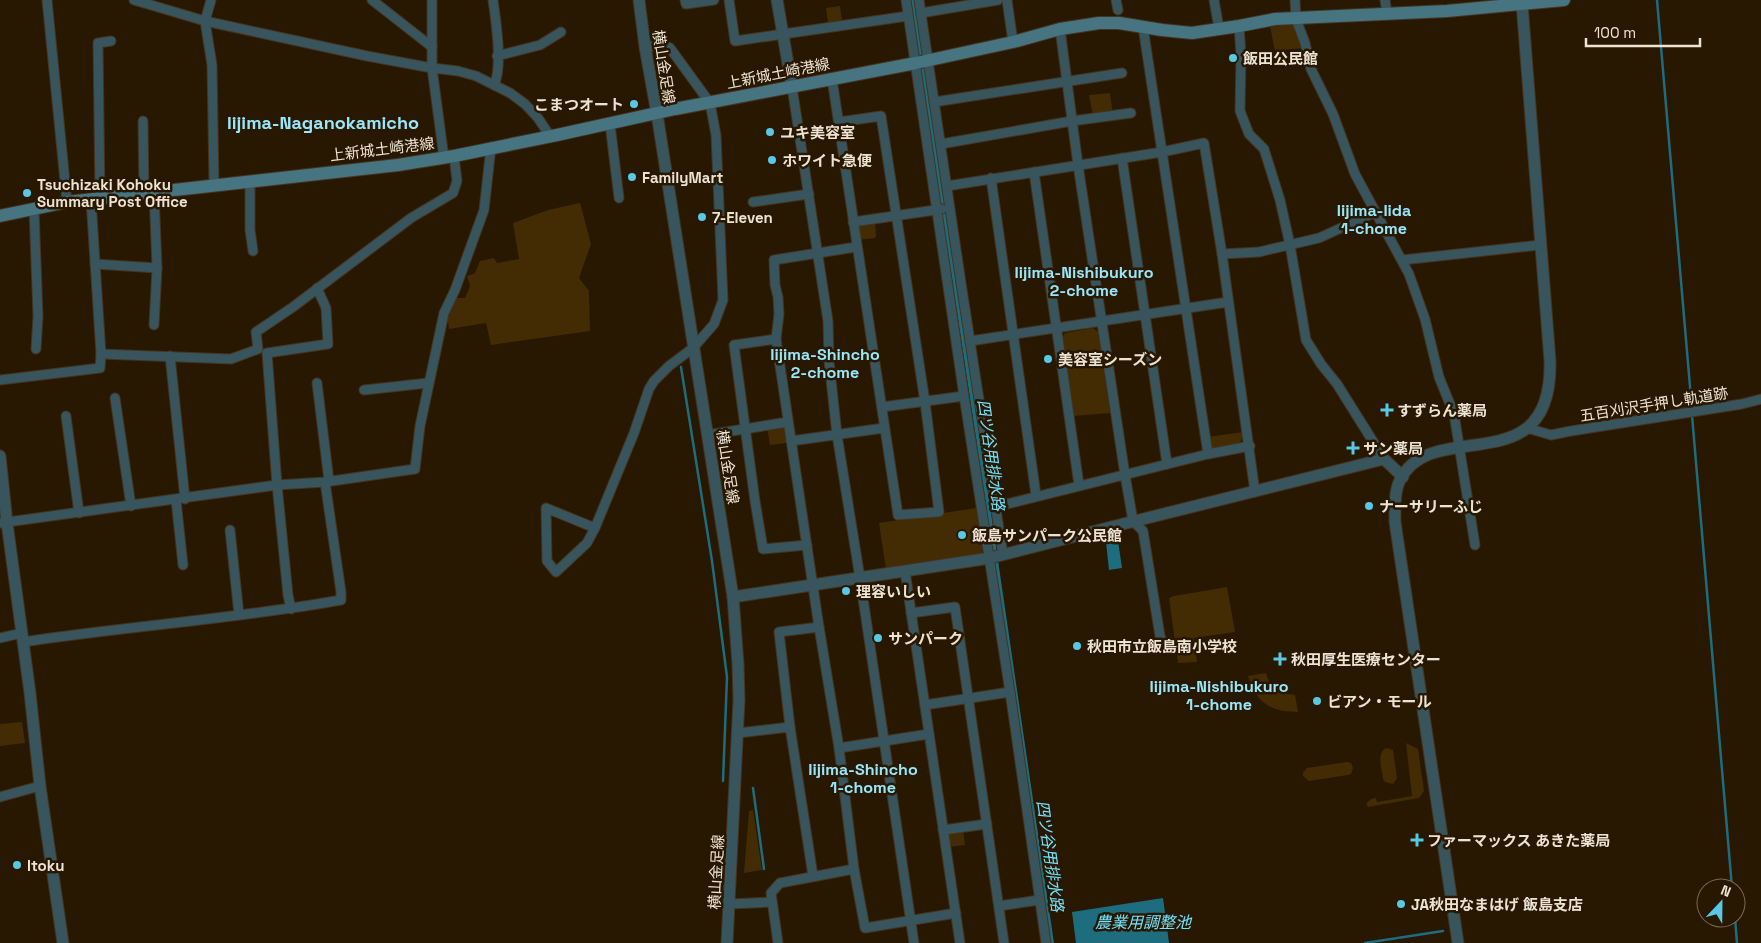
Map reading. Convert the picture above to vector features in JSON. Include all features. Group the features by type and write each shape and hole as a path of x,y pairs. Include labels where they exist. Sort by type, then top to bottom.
{"main road":[{"name":"上新城土崎港線","path":"0,216 67,202 214,184 398,165 449,157 491,147 922,62 1013,42 1060,29 1099,23 1119,23 1192,32 1275,19 1447,11 1564,0"}],"street":[{"path":"46,0 67,202"},
{"path":"134,0 205,22 366,56 458,71 476,76 510,93 525,104 538,118 550,136"},
{"path":"211,0 205,22 212,65 214,184"},
{"path":"372,0 432,47"},
{"path":"101,354 231,359 258,349 256,332 293,307 411,218 453,193 456,181 449,157 432,68 432,0"},
{"path":"493,0 498,39 497,79 494,85"},
{"name":"横山金足線","path":"639,0 733,597 739,683 727,943"},
{"path":"685,0 686,4 714,0"},
{"path":"729,0 735,41 908,16"},
{"path":"777,0 818,252 828,321 829,361 837,435 914,943"},
{"path":"906,0 908,16 934,102 947,186 943,209 970,341 995,507 996,557 1010,692 1046,943"},
{"path":"919,0 922,62 943,209 964,396 996,557"},
{"path":"921,13 998,0"},
{"path":"1007,0 1013,42"},
{"path":"1116,0 1118,10"},
{"path":"1214,0 1219,28"},
{"path":"1295,0 1296,19 1305,43 1310,69 1333,114 1355,174 1402,260 1425,319 1439,377 1454,414 1461,447 1475,545"},
{"path":"1385,0 1386,13"},
{"path":"1458,943 1395,522 1395,502 1400,480 1412,465 1427,455 1461,447 1497,442 1513,436 1527,428 1543,407 1548,392 1550,377 1522,4"},
{"path":"1239,26 1240,112 1249,134 1264,150 1280,200 1290,244 1306,340 1321,364 1337,384 1384,459 1403,476"},
{"path":"1143,27 1208,454"},
{"path":"1060,29 1078,165 1133,521 1143,531 1160,636 1163,643 1170,648"},
{"path":"498,56 540,45 561,32"},
{"path":"0,380 100,368 101,354 95,264 98,43 111,41"},
{"path":"595,528 546,508 547,561 556,572 587,543 595,528 634,433 649,389 668,366 693,348 714,324 723,300 716,135 710,104 670,48 664,45 645,47"},
{"path":"934,102 1122,73"},
{"path":"832,79 898,515 939,512 925,402 881,116 839,122"},
{"path":"941,144 1131,113"},
{"path":"143,121 158,268 154,325"},
{"path":"610,124 619,198"},
{"path":"947,186 1162,152 1204,143 1222,254 1255,492"},
{"path":"3,523 180,500 277,485 327,482 415,469 420,426 444,313 455,290 484,210 491,147"},
{"path":"1122,158 1167,464"},
{"path":"1034,172 1080,485"},
{"path":"992,178 1036,496"},
{"path":"250,181 250,230 253,251"},
{"path":"753,202 809,194"},
{"path":"34,209 38,316 36,349"},
{"path":"853,222 943,209"},
{"path":"1222,254 1259,252 1319,238 1376,212"},
{"path":"1402,260 1540,245"},
{"path":"856,247 774,260 775,284 778,297 776,339 839,748 854,869 865,928 956,912"},
{"path":"95,264 158,268"},
{"path":"291,609 277,485 267,352 328,344 326,308 318,288"},
{"path":"970,341 1228,302"},
{"path":"776,339 734,345 754,500 763,549 807,545"},
{"path":"170,356 180,464 182,565"},
{"path":"0,638 86,633 291,609 341,600 317,383"},
{"path":"364,390 428,383"},
{"path":"882,407 964,396"},
{"path":"115,398 131,506"},
{"name":"五百刈沢手押し軌道跡","path":"1527,428 1551,436 1572,430 1692,412 1761,399"},
{"path":"66,416 79,513"},
{"path":"707,435 788,422"},
{"path":"791,441 884,428"},
{"path":"995,507 1208,454 1250,446"},
{"path":"0,456 3,523 23,638 40,786 63,943"},
{"path":"733,597 996,557 1384,459"},
{"path":"230,530 240,615"},
{"path":"905,571 960,943"},
{"path":"911,613 955,607 1004,943"},
{"path":"813,876 790,727 779,632 819,627"},
{"path":"926,705 1010,692"},
{"path":"738,733 790,727"},
{"path":"839,748 929,734"},
{"path":"0,797 40,786"},
{"path":"943,830 987,824"},
{"path":"778,943 771,893 780,883 854,869"},
{"path":"999,906 1040,900"},
{"path":"730,904 772,902"}],"shaded area":[{"path":"840,6 842,21 828,23 826,8"},
{"path":"1294,24 1303,48 1275,51 1270,26"},
{"path":"1110,93 1113,114 1093,116 1089,95"},
{"path":"580,203 591,244 579,278 589,291 590,331 491,345 486,323 449,329 447,314 456,298 465,298 470,286 467,276 475,273 480,261 494,258 497,263 519,259 513,223 548,210"},
{"path":"875,221 875,238 858,240 857,226"},
{"path":"1093,328 1098,332 1110,413 1073,416 1062,338 1065,333"},
{"path":"781,425 785,428 787,443 770,445 767,428"},
{"path":"1243,432 1243,437 1239,444 1215,449 1209,447 1208,437"},
{"path":"976,508 983,548 981,555 886,569 879,523"},
{"path":"1227,587 1235,632 1194,638 1197,662 1178,663 1169,598"},
{"path":"1266,673 1270,683 1276,690 1295,695 1298,712 1288,712 1272,708 1255,693 1248,676"},
{"path":"22,722 25,743 0,746 0,724"},
{"path":"1406,743 1418,749 1424,791 1419,798 1368,807 1366,804 1371,799 1376,798 1377,802 1412,796"},
{"path":"1386,748 1393,750 1397,778 1393,784 1385,782 1383,779 1380,758"},
{"path":"1351,763 1353,768 1351,774 1348,775 1309,781 1303,776 1307,768"},
{"path":"753,810 762,870 744,873 749,811"},
{"path":"963,830 965,845 948,847 947,835 949,831"}],"water":[{"name":"四ツ谷用排水路","path":"910,0 916,0 1054,943 1049,943 1010,664"},
{"path":"1118,541 1122,568 1109,570 1106,542"},
{"name":"農業用調整池","path":"1163,898 1169,943 1076,943 1072,912"}],"waterway":[{"path":"1657,0 1692,410"},
{"path":"681,367 712,561 727,677 723,781"},
{"path":"1692,415 1731,878"},
{"path":"753,788 764,869"},
{"path":"1736,928 1737,943"},
{"path":"1365,943 1443,931"}],"place":[{"name":"飯田公民館","path":"1233,58"},
{"name":"こまつオート","path":"634,104"},
{"name":"ユキ美容室","path":"770,132"},
{"name":"ホワイト急便","path":"772,160"},
{"name":"FamilyMart","path":"632,177"},
{"name":"Tsuchizaki Kohoku Summary Post Office","path":"27,193"},
{"name":"7-Eleven","path":"702,217"},
{"name":"美容室シーズン","path":"1048,359"},
{"name":"すずらん薬局","path":"1387,410"},
{"name":"サン薬局","path":"1353,448"},
{"name":"ナーサリーふじ","path":"1369,506"},
{"name":"飯島サンパーク公民館","path":"962,535"},
{"name":"理容いしい","path":"846,591"},
{"name":"サンパーク","path":"878,638"},
{"name":"秋田市立飯島南小学校","path":"1077,646"},
{"name":"秋田厚生医療センター","path":"1280,659"},
{"name":"ビアン・モール","path":"1317,701"},
{"name":"ファーマックス あきた薬局","path":"1417,840"},
{"name":"Itoku","path":"17,865"},
{"name":"JA秋田なまはげ 飯島支店","path":"1401,904"}],"district":[{"name":"Iijima-Naganokamicho","path":"323,122"},
{"name":"Iijima-Iida 1-chome","path":"1374,219"},
{"name":"Iijima-Nishibukuro 2-chome","path":"1084,281"},
{"name":"Iijima-Shincho 2-chome","path":"825,363"},
{"name":"Iijima-Nishibukuro 1-chome","path":"1219,695"},
{"name":"Iijima-Shincho 1-chome","path":"863,778"}]}
